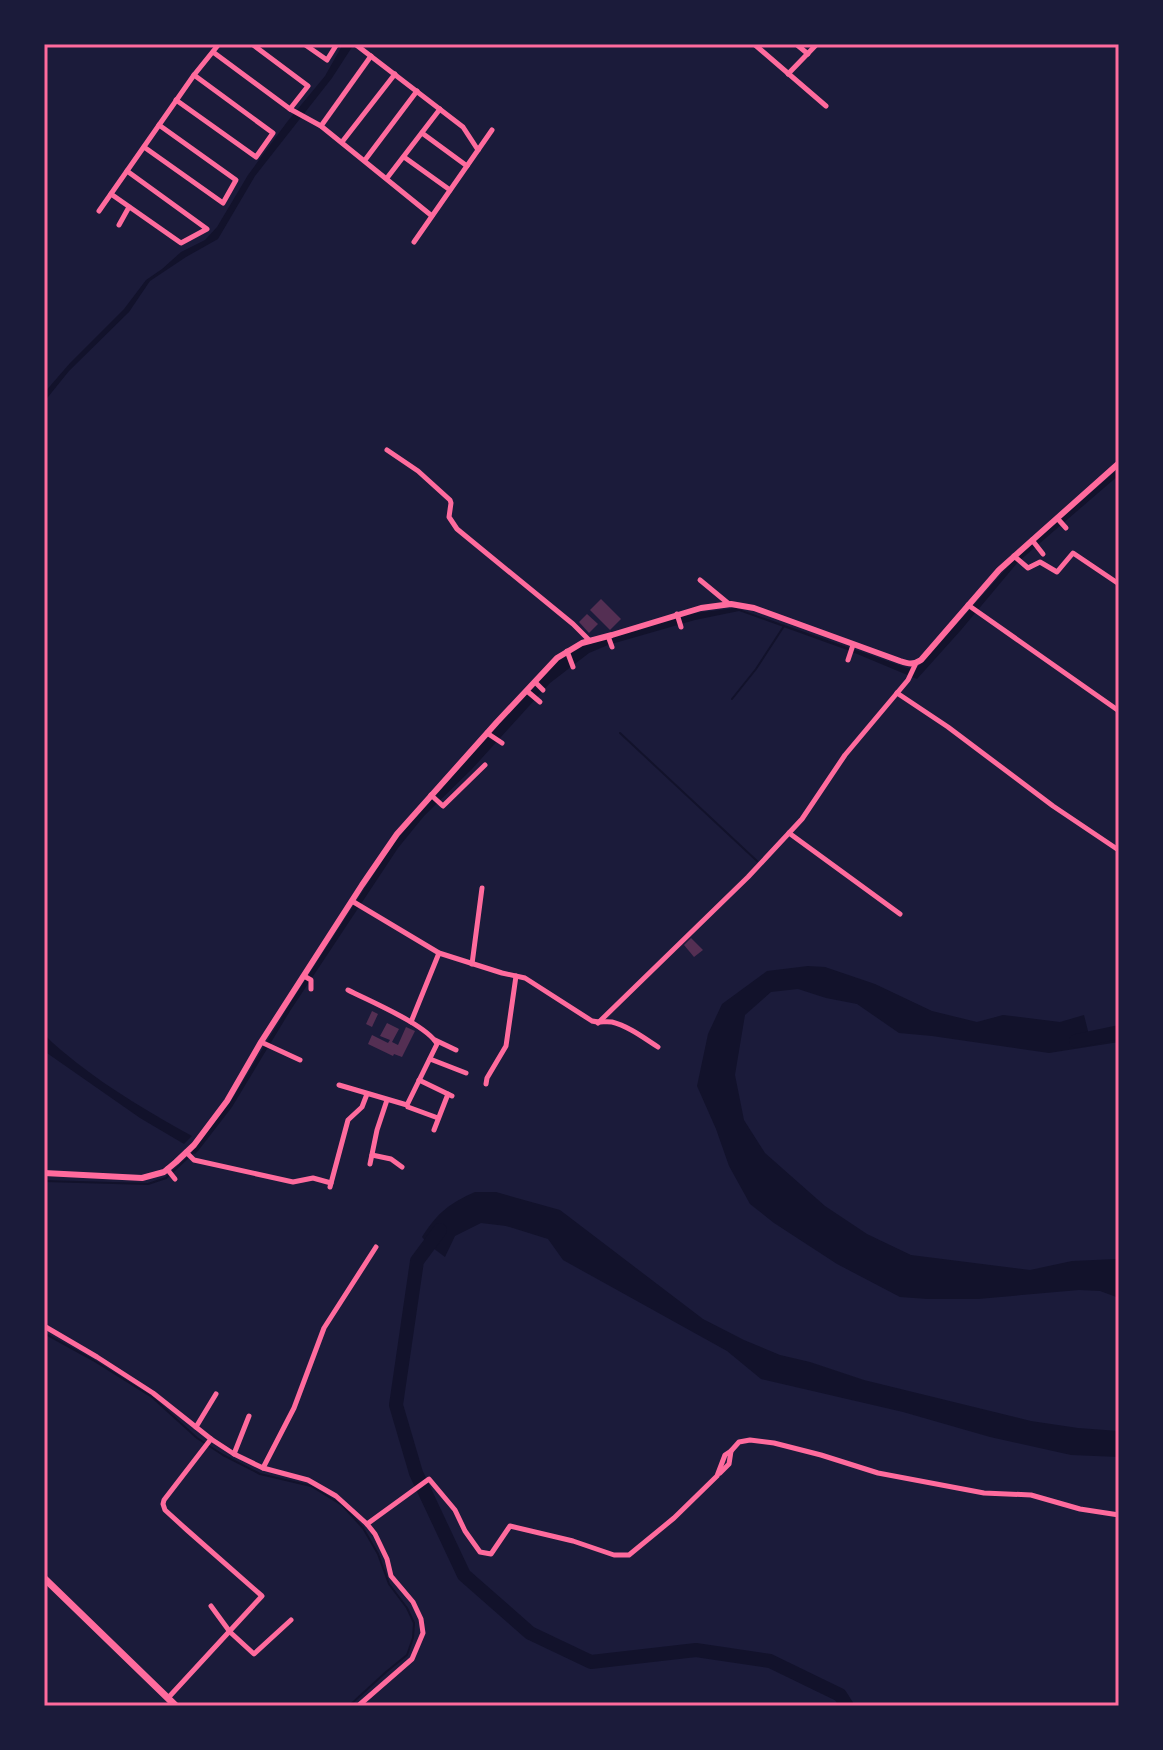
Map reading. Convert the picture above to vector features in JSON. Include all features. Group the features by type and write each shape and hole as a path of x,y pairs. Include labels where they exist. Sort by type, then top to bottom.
{"main road":[{"path":"44,1578 176,1706"}],"street":[{"path":"99,211 219,44"},
{"path":"252,44 308,86 290,109"},
{"path":"304,44 327,60 337,44"},
{"path":"355,44 463,127 478,150"},
{"path":"754,44 826,106"},
{"path":"796,44 808,54"},
{"path":"788,74 817,44"},
{"path":"213,52 290,109 321,126 432,216"},
{"path":"321,126 371,56"},
{"path":"342,142 395,74"},
{"path":"176,100 256,157 273,133 194,75"},
{"path":"365,160 417,91"},
{"path":"387,178 440,109"},
{"path":"144,147 223,203 236,180 159,125"},
{"path":"414,242 492,130"},
{"path":"422,133 467,166"},
{"path":"404,157 450,190"},
{"path":"111,194 181,243 207,229 127,171"},
{"path":"119,225 129,207"},
{"path":"387,450 418,471 450,500 449,517 454,526 590,641"},
{"path":"44,1173 142,1178 164,1172 194,1145 266,1044 397,834 435,798 553,662 590,641 609,638 701,608 729,604 767,612 852,648 916,663 972,608 999,570 1017,558 1119,463"},
{"path":"1058,520 1066,528"},
{"path":"1033,542 1043,554"},
{"path":"1017,558 1028,568 1040,562 1057,572 1073,553 1119,584"},
{"path":"700,580 729,604"},
{"path":"972,608 1119,711"},
{"path":"678,616 681,627"},
{"path":"609,638 612,647"},
{"path":"848,660 852,648"},
{"path":"568,653 573,667"},
{"path":"598,1023 748,877 802,819 845,755 908,680 916,663"},
{"path":"536,683 543,690"},
{"path":"528,692 537,700"},
{"path":"897,693 1053,806 1119,848"},
{"path":"489,734 500,742"},
{"path":"435,798 443,806 485,765"},
{"path":"789,833 900,914"},
{"path":"472,964 482,888"},
{"path":"356,903 439,953 525,978 592,1021 622,1025 658,1047"},
{"path":"411,1022 439,953"},
{"path":"486,1084 506,1046 516,976"},
{"path":"307,978 311,989"},
{"path":"339,1085 407,1105 437,1044 433,1036 411,1022 348,990"},
{"path":"435,1040 456,1050"},
{"path":"266,1044 300,1060"},
{"path":"430,1059 466,1073"},
{"path":"419,1080 450,1095 434,1130"},
{"path":"186,1152 194,1160 293,1182 313,1178 330,1185 348,1120 362,1107 367,1094"},
{"path":"370,1164 387,1099"},
{"path":"408,1107 438,1118"},
{"path":"372,1155 391,1159 402,1167"},
{"path":"167,1169 175,1179"},
{"path":"263,1468 294,1408 324,1328 376,1247"},
{"path":"44,1326 153,1393 209,1441 263,1468 308,1480 336,1496 367,1524 387,1559 391,1576 413,1602 423,1633 412,1659 358,1706"},
{"path":"196,1427 216,1394"},
{"path":"234,1454 249,1416"},
{"path":"367,1524 429,1479 455,1510 480,1552 491,1554 510,1526 573,1541 614,1555 629,1555 674,1518 717,1476 725,1455 739,1442 750,1440 821,1455 878,1473 984,1493 1031,1495 1080,1509 1119,1515"},
{"path":"168,1699 262,1596 165,1510 164,1500 209,1441"},
{"path":"211,1606 230,1632 254,1654 291,1620"}],"shaded area":[{"path":"343,44 354,44 332,78 255,176 218,239 150,281 129,312 69,371 44,402 44,393 124,309 146,280 181,252 205,240 217,227 248,175 325,76"},
{"path":"1119,468 1119,475 1018,562 917,679 739,611 695,620 589,653 550,683 472,769 424,816 398,848 290,1011 232,1107 198,1151 195,1154 192,1151 231,1101 392,846 556,662 578,647 688,614 736,608 915,669 1013,561"},
{"path":"825,967 875,984 932,1011 977,1022 1003,1015 1060,1022 1084,1015 1090,1039 1119,1032 1119,1042 1049,1053 899,1033 857,1004 798,989 771,992 745,1015 735,1075 744,1120 765,1153 825,1206 867,1234 911,1255 1030,1270 1072,1261 1119,1259 1119,1298 1100,1291 1079,1290 978,1299 900,1297 837,1264 750,1204 729,1166 697,1086 708,1034 722,1004 767,971"},
{"path":"44,1034 105,1083 192,1136 184,1144 140,1118 44,1051"},
{"path":"475,1192 496,1192 560,1210 703,1319 780,1355 864,1380 1031,1421 1119,1431 1119,1457 1071,1455 761,1379 727,1351 563,1260 548,1239 506,1226 481,1223 455,1236 445,1257 422,1237 445,1210"}],"building":[{"path":"601,599 621,619 610,630 590,610"},
{"path":"587,614 598,624 589,633 579,622"},
{"path":"691,938 703,950 694,957 684,945"},
{"path":"372,1011 378,1014 372,1027 366,1024"},
{"path":"387,1023 399,1029 392,1042 398,1045 406,1027 415,1031 402,1057 368,1044 372,1035 388,1043 390,1040 380,1036"}],"waterway":[{"path":"732,699 784,626"},
{"path":"620,733 757,861"},
{"path":"1076,1041 1119,1032"},
{"path":"44,1181 148,1184 166,1178 195,1151"},
{"path":"440,1230 417,1261 396,1405 416,1473 464,1575 530,1633 591,1662 696,1650 770,1661 840,1695 847,1706"},
{"path":"44,1333 152,1397 197,1438 223,1455 260,1474 311,1486 342,1505 363,1528 378,1554 389,1584 414,1623 413,1638 407,1655 349,1706"}]}
